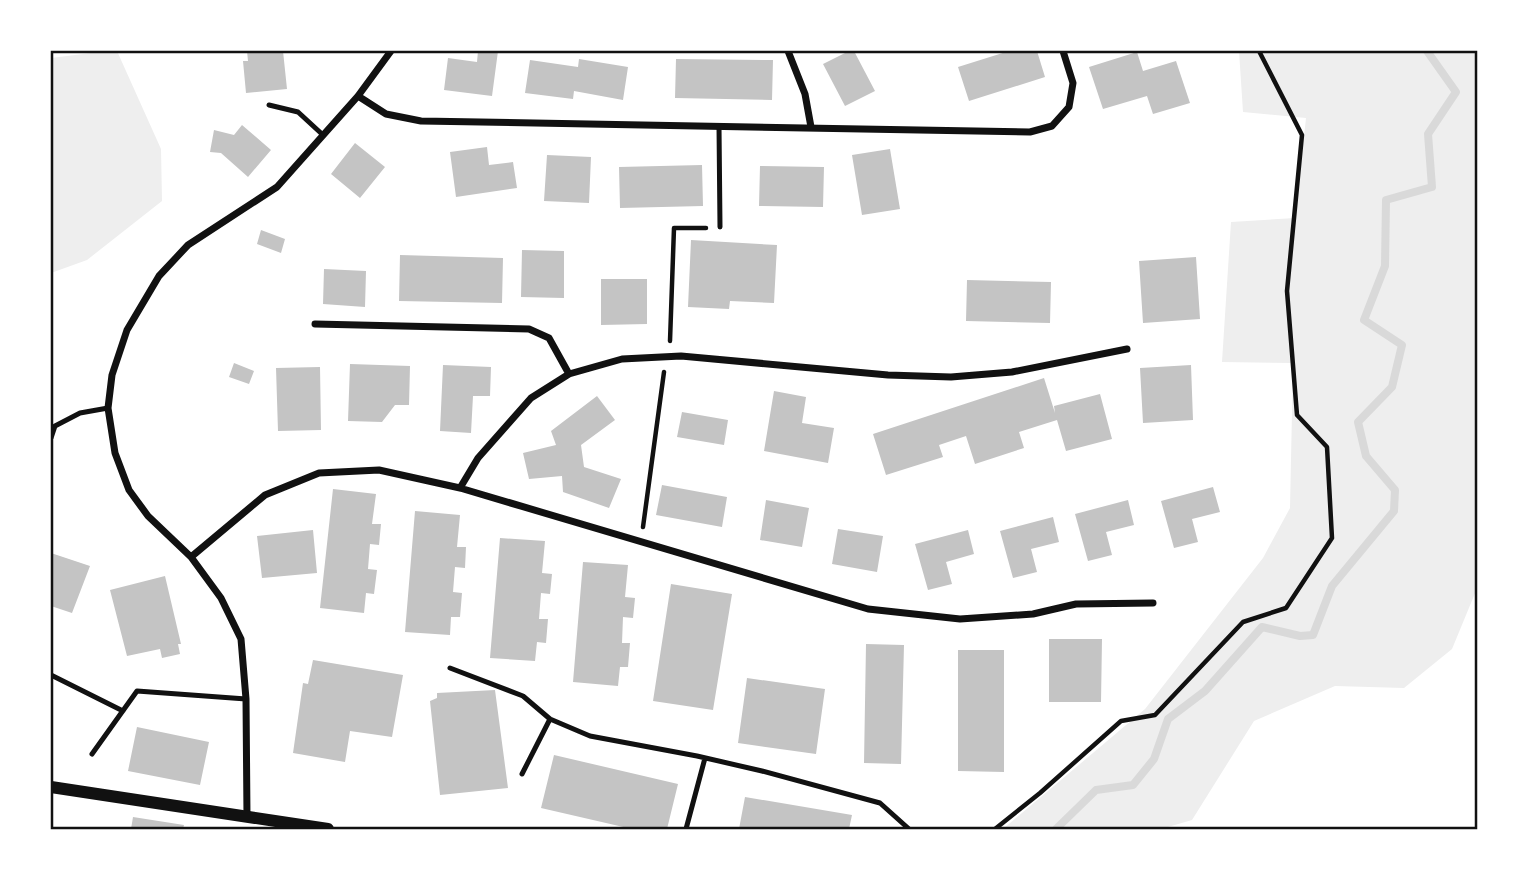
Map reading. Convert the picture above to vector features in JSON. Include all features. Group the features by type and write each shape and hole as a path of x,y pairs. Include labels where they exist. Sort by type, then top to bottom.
{"street":[{"path":"247,816 246,699 241,639 221,598 191,557 148,516 129,490 115,453 108,408 112,375 127,330 159,276 188,245 277,187 358,96 391,51"},
{"path":"788,51 805,94 811,127"},
{"path":"358,96 386,114 421,121 1030,132 1052,126 1069,107 1073,83 1063,51"},
{"path":"315,324 529,329 549,338 569,374"},
{"path":"460,488 478,458 531,398 569,374 622,359 681,356 888,375 951,377 1012,372 1127,349"},
{"path":"191,557 265,495 319,473 380,470 460,488 868,609 960,619 1033,614 1076,604 1153,603"},
{"path":"51,787 247,816 281,825 328,829"}],"lane":[{"path":"269,105 298,112 323,135"},
{"path":"719,125 720,227"},
{"path":"51,438 55,426 80,413 108,408"},
{"path":"450,668 523,696 550,719 590,736 762,771 880,803 909,829"},
{"path":"51,675 122,711"},
{"path":"92,754 137,691 246,699"},
{"path":"522,774 550,719"},
{"path":"686,829 705,758"}],"path":[{"path":"995,829 1121,721 1155,715 1243,622 1286,608 1332,538 1327,447 1297,415 1292,360 1287,291 1302,135 1259,51"},
{"path":"670,340 674,228 720,227"},
{"path":"641,541 667,356"}],"shaded area":[{"path":"117,51 161,149 162,201 87,260 51,273 51,58"},
{"path":"1239,51 1478,51 1478,586 1452,649 1404,688 1335,686 1254,721 1192,820 1161,829 1003,829 1145,709 1263,558 1290,508 1293,363 1222,362 1231,222 1295,218 1306,118 1243,112"}],"building":[{"path":"247,51 283,51 287,89 246,93 243,61 248,61"},
{"path":"478,51 498,51 492,96 444,90 448,58 477,62"},
{"path":"854,51 875,91 845,106 823,64"},
{"path":"1009,51 1037,51 1045,77 969,101 958,67"},
{"path":"1137,52 1143,71 1176,61 1190,103 1153,114 1147,96 1103,109 1089,67"},
{"path":"579,59 628,67 623,100 574,91 573,99 525,93 530,60 578,67"},
{"path":"676,59 773,60 772,100 675,98"},
{"path":"242,125 271,150 248,177 221,153 210,152 214,130 234,135"},
{"path":"355,143 385,167 360,198 331,174"},
{"path":"487,147 489,165 513,162 517,188 456,197 450,152"},
{"path":"890,149 900,209 862,215 852,155"},
{"path":"547,155 591,157 589,203 544,201"},
{"path":"702,165 703,206 620,208 619,167"},
{"path":"760,166 824,167 823,207 759,206"},
{"path":"261,230 285,239 281,253 257,244"},
{"path":"691,240 777,245 774,303 730,301 729,309 688,307"},
{"path":"522,250 564,251 564,298 521,297"},
{"path":"400,255 503,258 502,303 399,301"},
{"path":"1196,257 1200,319 1143,323 1139,261"},
{"path":"324,269 366,271 365,307 323,304"},
{"path":"601,279 647,279 647,324 601,325"},
{"path":"967,280 1051,282 1050,323 966,321"},
{"path":"234,363 254,371 249,384 229,377"},
{"path":"350,364 410,366 409,405 395,405 382,422 348,421"},
{"path":"443,365 491,367 490,396 473,396 471,433 440,431"},
{"path":"1191,365 1193,420 1143,423 1140,368"},
{"path":"320,367 321,430 278,431 276,368"},
{"path":"1044,378 1055,413 1054,406 1100,394 1112,439 1066,451 1057,420 1019,432 1024,448 975,464 966,436 939,445 943,457 886,475 873,434"},
{"path":"774,391 806,397 802,423 834,428 828,463 764,451"},
{"path":"597,396 615,420 581,445 584,467 621,479 609,508 563,492 562,476 529,479 523,453 556,445 551,431"},
{"path":"682,412 728,420 724,445 677,437"},
{"path":"662,485 727,497 722,527 656,515"},
{"path":"1213,487 1220,512 1192,519 1198,542 1174,548 1161,501"},
{"path":"333,489 376,494 372,524 381,524 379,545 370,544 368,569 377,570 374,594 366,593 364,613 320,608"},
{"path":"766,500 809,508 802,547 760,540"},
{"path":"1128,500 1134,525 1106,532 1112,555 1088,561 1075,514"},
{"path":"415,511 460,515 457,547 466,547 465,568 455,567 453,592 462,593 460,617 451,617 450,635 405,632"},
{"path":"1053,517 1059,542 1031,549 1037,572 1013,578 1000,531"},
{"path":"838,529 883,536 877,572 832,564"},
{"path":"313,530 317,573 262,578 257,536"},
{"path":"968,530 974,554 946,562 952,584 928,590 915,544"},
{"path":"500,538 545,541 542,573 552,574 550,594 541,593 539,619 548,619 546,643 537,642 535,661 490,658"},
{"path":"51,553 90,566 72,613 51,606"},
{"path":"583,562 628,565 625,597 635,598 633,618 623,617 622,643 630,643 628,667 620,667 618,686 573,682"},
{"path":"165,576 181,644 178,644 180,654 162,658 160,649 127,656 110,590"},
{"path":"671,584 732,594 713,710 653,701"},
{"path":"1049,639 1102,639 1101,702 1049,702"},
{"path":"866,644 904,645 901,764 864,763"},
{"path":"958,650 1004,650 1004,772 958,771"},
{"path":"313,660 403,675 392,737 350,731 345,762 293,753 303,683 308,684"},
{"path":"747,678 825,689 816,754 738,743"},
{"path":"495,690 508,788 440,795 430,701 437,698 437,693"},
{"path":"137,727 209,742 200,785 128,771"},
{"path":"554,755 678,784 667,829 632,829 541,808"},
{"path":"745,797 852,815 849,829 739,829"},
{"path":"133,817 184,825 183,829 131,829"}],"waterway":[{"path":"1056,829 1096,790 1133,785 1154,759 1168,719 1205,691 1262,627 1300,636 1313,635 1332,586 1394,511 1395,490 1366,456 1358,422 1392,387 1402,345 1364,320 1385,266 1386,200 1432,187 1428,134 1456,92 1427,51"}]}
